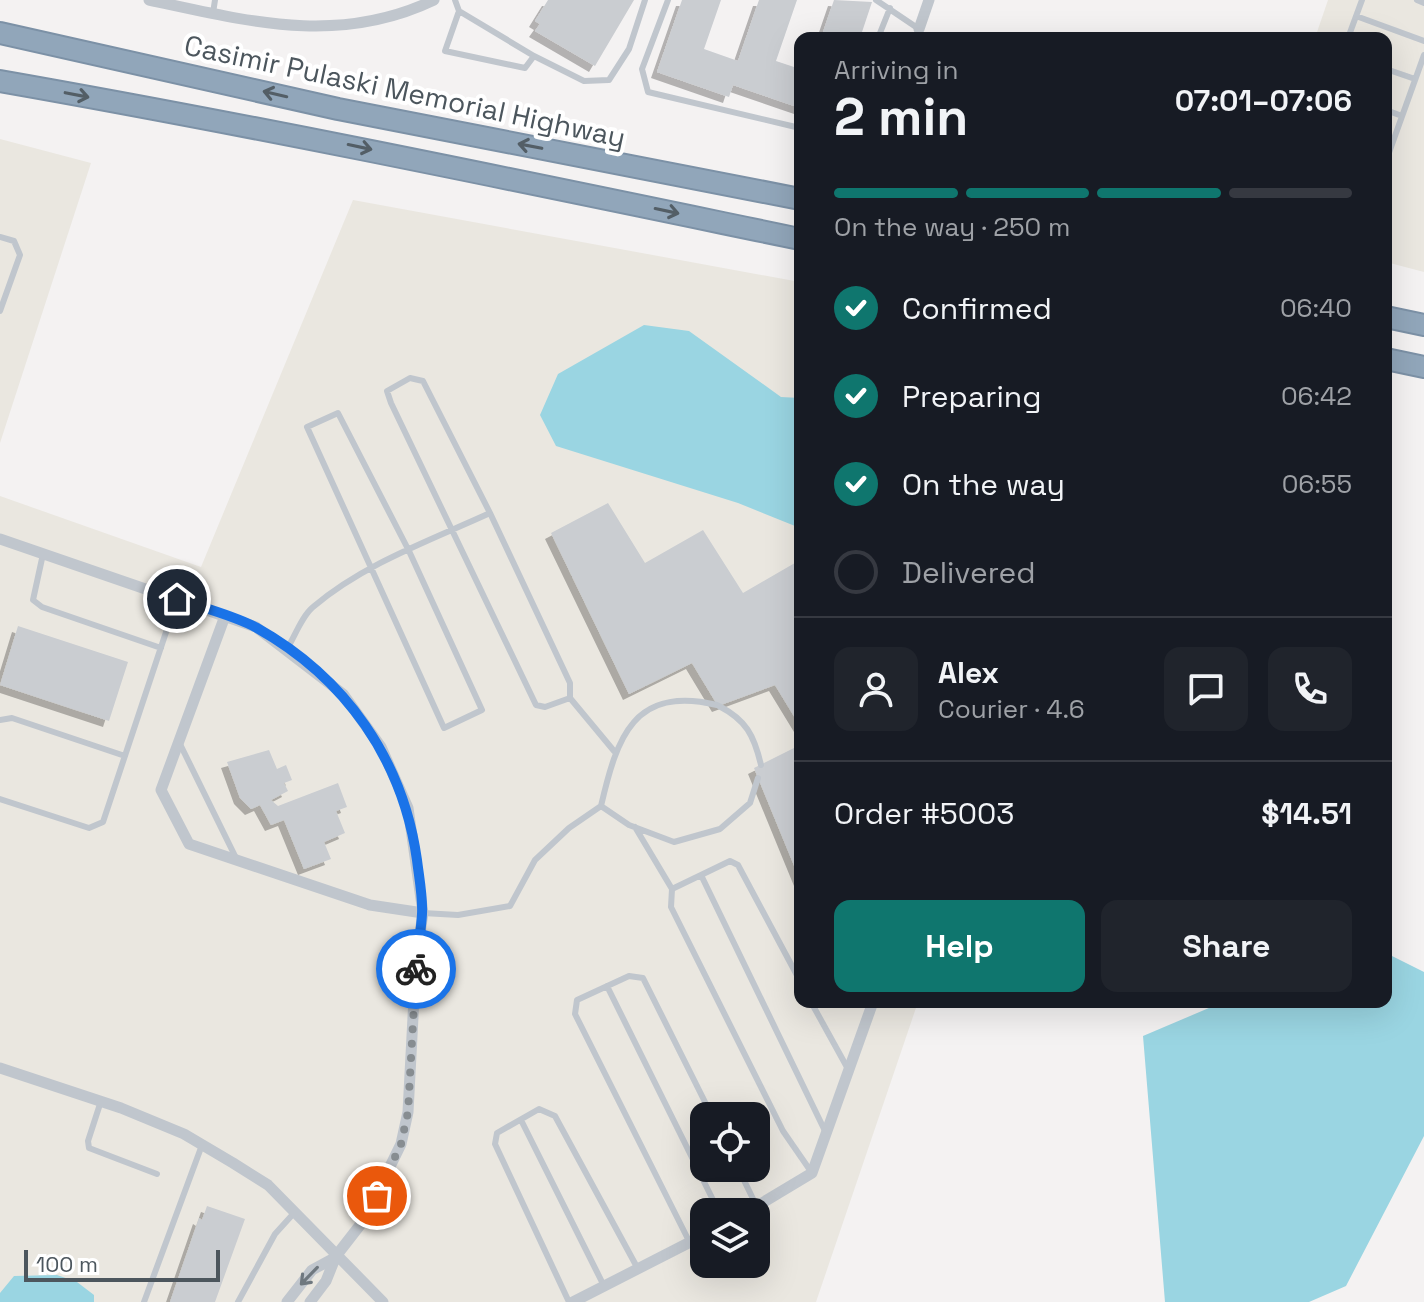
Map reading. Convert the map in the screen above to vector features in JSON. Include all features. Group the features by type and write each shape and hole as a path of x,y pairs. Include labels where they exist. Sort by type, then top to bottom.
{"highway":[{"name":"Casimir Pulaski Memorial Highway","path":"0,33 338,109 794,198"},
{"path":"0,81 211,123 329,140 794,238"},
{"path":"1392,318 1424,325"},
{"path":"1392,360 1424,367"}],"street":[{"path":"149,0 213,13 319,28 400,16 434,0"},
{"path":"918,32 929,0"},
{"path":"0,539 256,627 343,694 381,747 408,808 423,913 416,960 412,1072 401,1144 364,1220 336,1256 326,1281 310,1302"},
{"path":"225,616 161,790 189,844 370,905 423,913"},
{"path":"770,1198 812,1173 871,1008"},
{"path":"0,1068 101,1101 202,1145 268,1185 383,1302"},
{"path":"571,1302 690,1243"},
{"path":"287,1302 312,1270 336,1256"}],"lane":[{"path":"213,13 215,0"},
{"path":"455,0 459,11 534,56 584,81 609,80 629,49 645,0"},
{"path":"668,0 642,69 648,92 794,127"},
{"path":"876,0 917,32"},
{"path":"1350,32 1362,0"},
{"path":"1417,0 1424,3"},
{"path":"880,32 890,8"},
{"path":"459,11 445,51 525,68 534,56"},
{"path":"1356,16 1424,41"},
{"path":"1392,142 1424,55"},
{"path":"1392,71 1415,79"},
{"path":"1392,112 1402,116"},
{"path":"0,237 14,241 20,255 0,311"},
{"path":"570,698 545,707 536,705 391,403 387,391 410,378 423,381 490,513 570,683 570,698 614,751"},
{"path":"338,413 409,551 482,710 444,728 369,569 307,427 338,413"},
{"path":"287,649 311,608 369,569 490,513"},
{"path":"43,554 33,600 42,607 161,648"},
{"path":"0,799 89,828 97,828 103,822 177,599"},
{"path":"423,913 458,915 510,906 535,860 569,828 601,806 614,751 644,713 666,702 690,699 718,706 738,716 754,736 761,765"},
{"path":"0,720 12,718 125,756"},
{"path":"179,742 238,861"},
{"path":"601,806 635,827 674,842 720,829 750,803 758,778"},
{"path":"635,827 672,889 671,907 783,1131 812,1173"},
{"path":"672,889 730,861 738,865 794,970"},
{"path":"701,875 826,1133"},
{"path":"690,1243 575,1014 577,1000 629,976 643,978 705,1102"},
{"path":"607,986 712,1198"},
{"path":"814,1008 849,1072"},
{"path":"101,1101 88,1141 89,1148 157,1174"},
{"path":"571,1302 495,1144 497,1133 539,1109 555,1116 638,1269"},
{"path":"521,1120 604,1286"},
{"path":"144,1302 202,1145"},
{"path":"238,1302 275,1234 294,1213"}],"shaded area":[{"path":"1328,0 1424,0 1424,272 1392,264 1392,32 1317,32"},
{"path":"0,139 91,163 0,443"},
{"path":"353,200 794,281 794,1008 916,1008 816,1302 0,1302 0,496 201,567"}],"water":[{"path":"644,325 689,331 781,397 794,398 794,526 738,503 556,446 540,415 558,374"},
{"path":"1392,956 1424,972 1424,1136 1346,1286 1309,1302 1165,1302 1143,1036 1209,1008 1392,1008"},
{"path":"57,1275 77,1282 94,1295 94,1302 0,1302 0,1293 14,1276"}],"building":[{"path":"548,0 634,0 595,66 535,31 540,24 535,21"},
{"path":"682,0 721,0 704,49 738,61 759,0 797,0 776,61 794,67 794,106 733,85 729,97 657,72"},
{"path":"834,0 872,2 862,32 823,32"},
{"path":"608,503 645,563 703,530 743,593 794,563 794,716 775,685 718,706 692,663 629,694 551,533"},
{"path":"18,626 128,662 109,721 0,685"},
{"path":"794,748 794,865 754,768"},
{"path":"269,750 277,769 286,765 292,780 284,783 288,791 271,800 278,806 338,783 347,807 336,811 345,833 324,842 331,859 304,869 284,820 271,825 260,805 251,809 240,798 227,762"},
{"path":"207,1206 245,1219 215,1302 170,1302 199,1218 202,1220"}],"way so far":[{"path":"377,1196 401,1144 408,1112 416,969"}],"route":[{"path":"177,599 256,627 318,671 343,694 381,747 408,808 413,835 423,913 416,969"}]}
